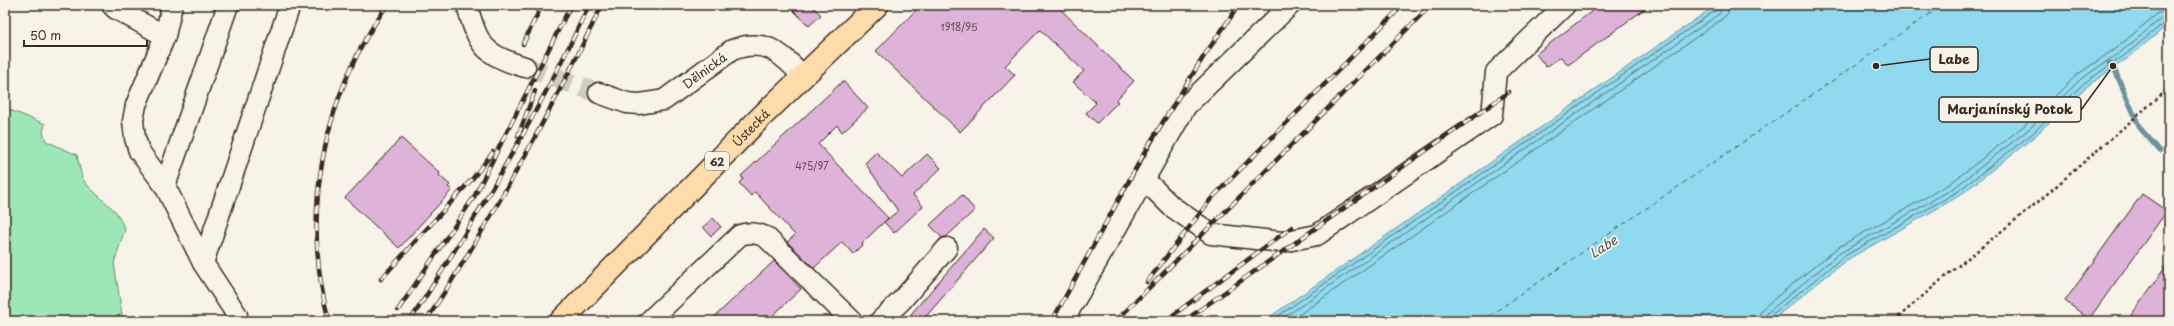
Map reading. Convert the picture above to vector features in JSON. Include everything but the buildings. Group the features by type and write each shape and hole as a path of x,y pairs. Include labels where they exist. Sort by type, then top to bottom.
{"main road":[{"name":"Ústecká","path":"561,321 803,76 877,5"}],"street":[{"path":"112,5 116,9 165,36"},
{"path":"172,5 165,36 136,105 133,121 139,151 165,186 202,263 237,315"},
{"path":"165,186 228,5"},
{"path":"202,263 290,5"},
{"path":"467,5 472,25 482,46 506,62 526,67"},
{"path":"1063,321 1186,106 1290,5"},
{"path":"1144,179 1171,206 1211,234 1282,242 1316,235 1492,115 1496,72 1565,5"},
{"name":"Dělnická","path":"599,93 633,104 651,104 664,100 732,50 744,46 766,46 779,54 803,76"},
{"path":"649,321 740,235 748,233 766,237 852,321"},
{"path":"880,321 901,301 947,248"}],"path":[{"path":"1894,321 1947,275 2039,201 2169,88"}],"green space":[{"path":"5,108 45,124 43,132 46,141 77,155 82,178 87,185 116,212 125,229 114,263 123,321 5,321"}],"water":[{"path":"1716,5 2169,5 2169,24 2128,58 2086,87 2035,136 1959,196 1845,261 1771,321 1264,321"}],"waterway":[{"path":"2109,63 2113,66 2140,128 2160,151"}],"ferry route":[{"path":"1482,321 1943,5"}],"tunnel":[{"path":"525,67 599,93"}],"railway":[{"path":"329,321 321,280 317,239 318,198 323,157 333,116 347,78 365,40 387,5"},
{"path":"523,44 542,5"},
{"path":"398,310 474,197 571,5"},
{"path":"410,321 459,244 505,166 549,86 589,5"},
{"path":"426,321 474,244 519,166 562,86 602,5"},
{"path":"1052,321 1148,146 1204,56 1239,5"},
{"path":"1147,282 1211,199 1403,5"},
{"path":"1116,321 1431,5"},
{"path":"518,136 535,91"},
{"path":"1184,321 1509,92"},
{"path":"381,279 473,178 493,152"},
{"path":"1165,321 1292,227"}],"place":[{"name":"Labe","path":"1876,66"},
{"name":"Marjanínský Potok","path":"2113,66"}]}
